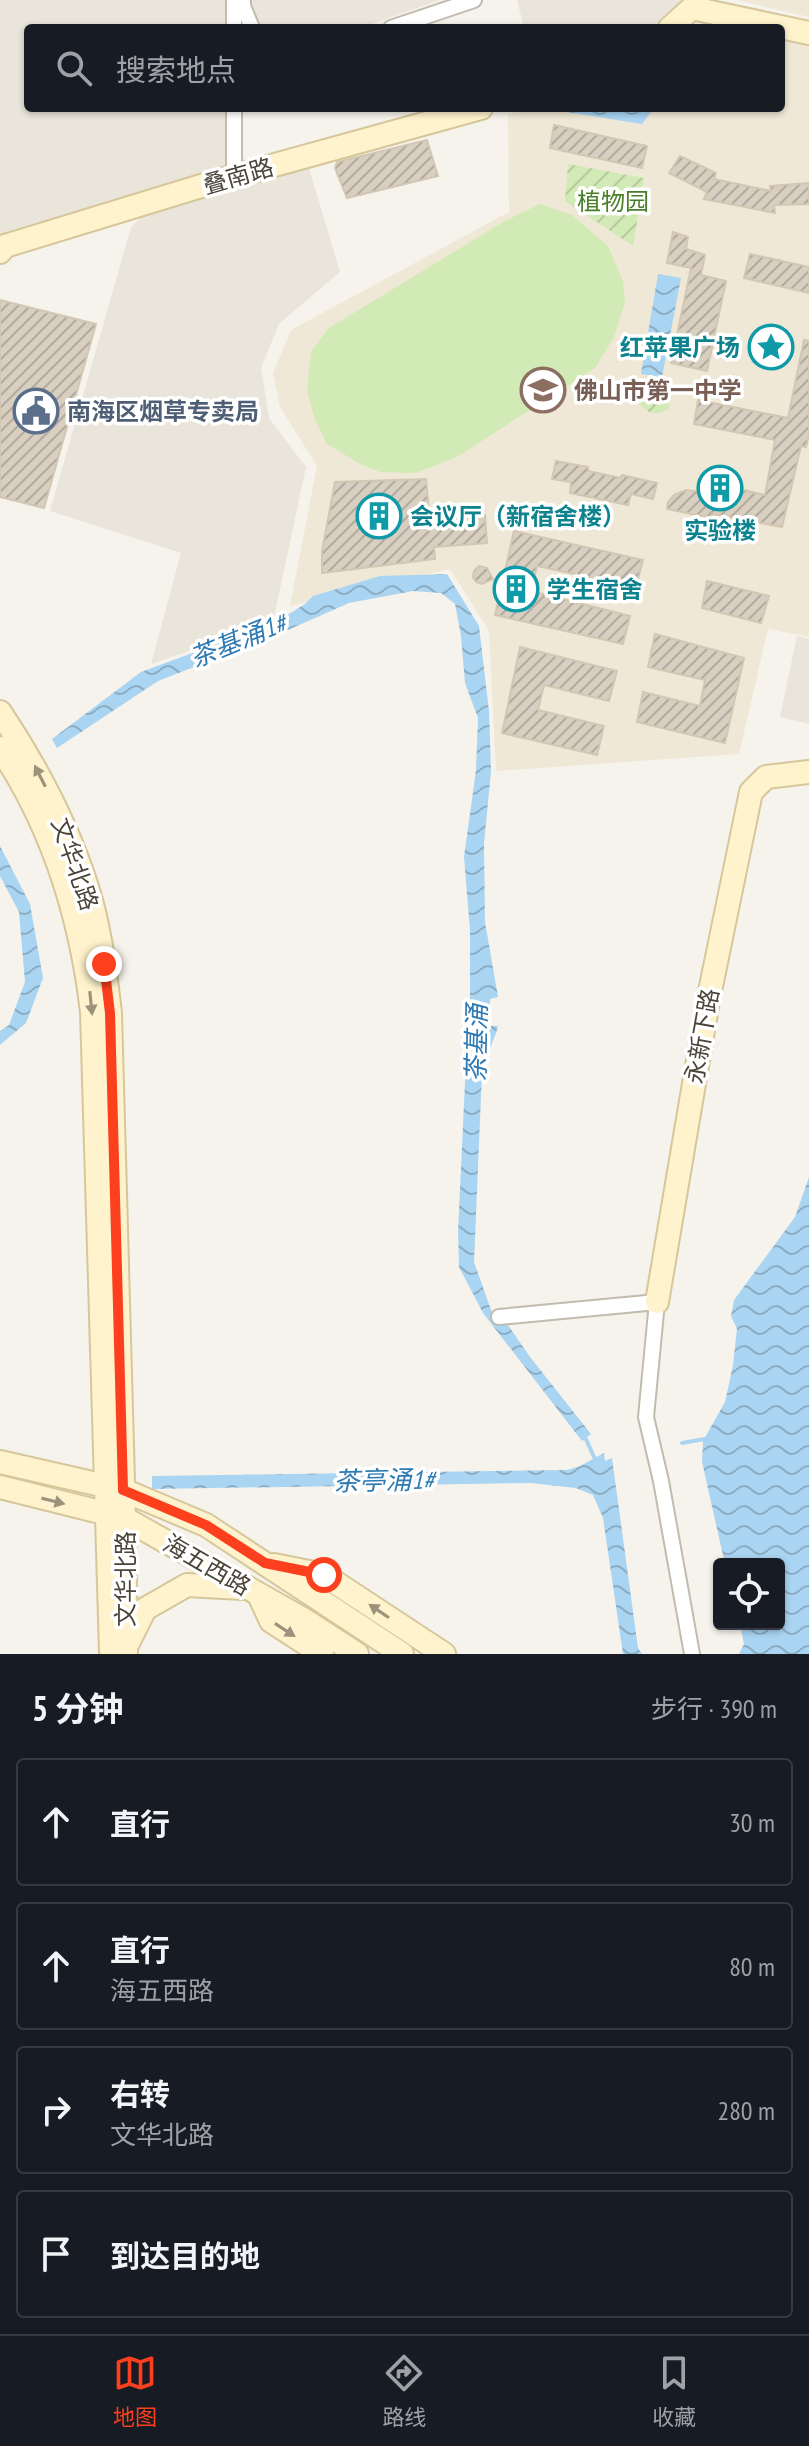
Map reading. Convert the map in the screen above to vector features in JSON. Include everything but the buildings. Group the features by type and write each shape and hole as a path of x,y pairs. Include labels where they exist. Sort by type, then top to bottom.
{"main road":[{"path":"674,24 692,4 773,24"},
{"path":"785,27 809,33"},
{"name":"叠南路","path":"0,252 5,246 234,176 466,112"},
{"name":"文华北路","path":"0,712 31,758 56,808 87,887 104,964 110,1013 114,1480"},
{"name":"文华北路","path":"0,748 38,816 70,896 87,966 92,1012 121,1652"},
{"name":"永新下路","path":"657,1302 711,986 751,792 766,777 809,772"},
{"name":"海五西路","path":"0,1462 114,1480 206,1525 402,1654"},
{"name":"海五西路","path":"0,1487 116,1516 303,1619 357,1654"},
{"path":"265,1563 324,1575 444,1654"},
{"path":"121,1652 145,1609 187,1585 254,1592 271,1621 322,1654"}],"street":[{"path":"234,0 234,24"},
{"path":"243,0 251,24"},
{"path":"403,24 474,0"},
{"path":"234,112 234,176"},
{"path":"499,1317 657,1302 646,1417 661,1481 692,1654"}],"shaded area":[{"path":"0,0 230,0 229,24 24,24 24,112 228,112 228,166 6,232 0,238"},
{"path":"248,0 440,0 371,24 256,24"},
{"path":"517,0 681,0 677,10 656,24 523,24"},
{"path":"737,0 809,0 809,17"},
{"name":"佛山市第一中学","path":"785,30 809,36 809,637 768,629 739,754 496,771 489,631 450,569 290,606 317,466 280,407 273,373 291,330 509,212 508,115 514,112 785,112"},
{"path":"309,168 340,272 279,324 261,368 269,418 306,467 273,622 151,664 181,553 50,511 131,227 142,216"},
{"path":"797,636 809,639 809,724 780,717"}],"green space":[{"name":"植物园","path":"568,164 644,178 633,246 565,201"},
{"path":"540,204 572,215 608,246 623,281 625,302 614,337 595,368 457,457 416,473 380,472 358,463 326,443 314,417 307,390 311,351 329,328 503,222"},
{"path":"649,394 668,397 669,408 661,412 647,411 639,399"}],"water":[{"path":"567,112 651,112 642,124"},
{"path":"658,274 681,278 662,377 641,374"},
{"path":"775,337 782,342 759,367 751,363"},
{"name":"茶基涌1#","path":"447,574 479,626 489,711 491,771 484,844 485,922 498,997 490,999 490,1026 498,1026 482,1072 474,1262 491,1310 508,1325 591,1434 582,1441 483,1313 459,1267 466,1061 473,1060 474,1037 467,1035 470,930 464,857 476,770 478,718 465,683 455,604 441,593 413,591 349,603 158,681 57,748 52,739 141,672 276,622 313,596 380,576"},
{"path":"0,846 30,904 43,978 26,1023 0,1045 0,1031 9,1025 25,982 19,912 0,876"},
{"path":"809,1177 809,1654 739,1654 744,1644 741,1630 785,1630 785,1558 724,1558 702,1462 703,1441 725,1402 737,1329 731,1316 734,1300 795,1217"},
{"name":"茶亭涌1#","path":"604,1453 605,1461 612,1458 638,1648 642,1654 623,1654 603,1518 593,1495 576,1488 531,1483 152,1489 152,1476 567,1470"}],"waterway":[{"name":"茶基涌","path":"584,1435 595,1459"},
{"path":"682,1443 705,1439"}],"place":[{"name":"红苹果广场","path":"771,347"},
{"name":"佛山市第一中学","path":"543,390"},
{"name":"南海区烟草专卖局","path":"36,411"},
{"name":"实验楼","path":"720,488"},
{"name":"会议厅（新宿舍楼）","path":"379,516"},
{"name":"学生宿舍","path":"516,589"}],"route":[{"path":"104,964 110,1013 123,1490 206,1525 265,1563 324,1575"}]}
